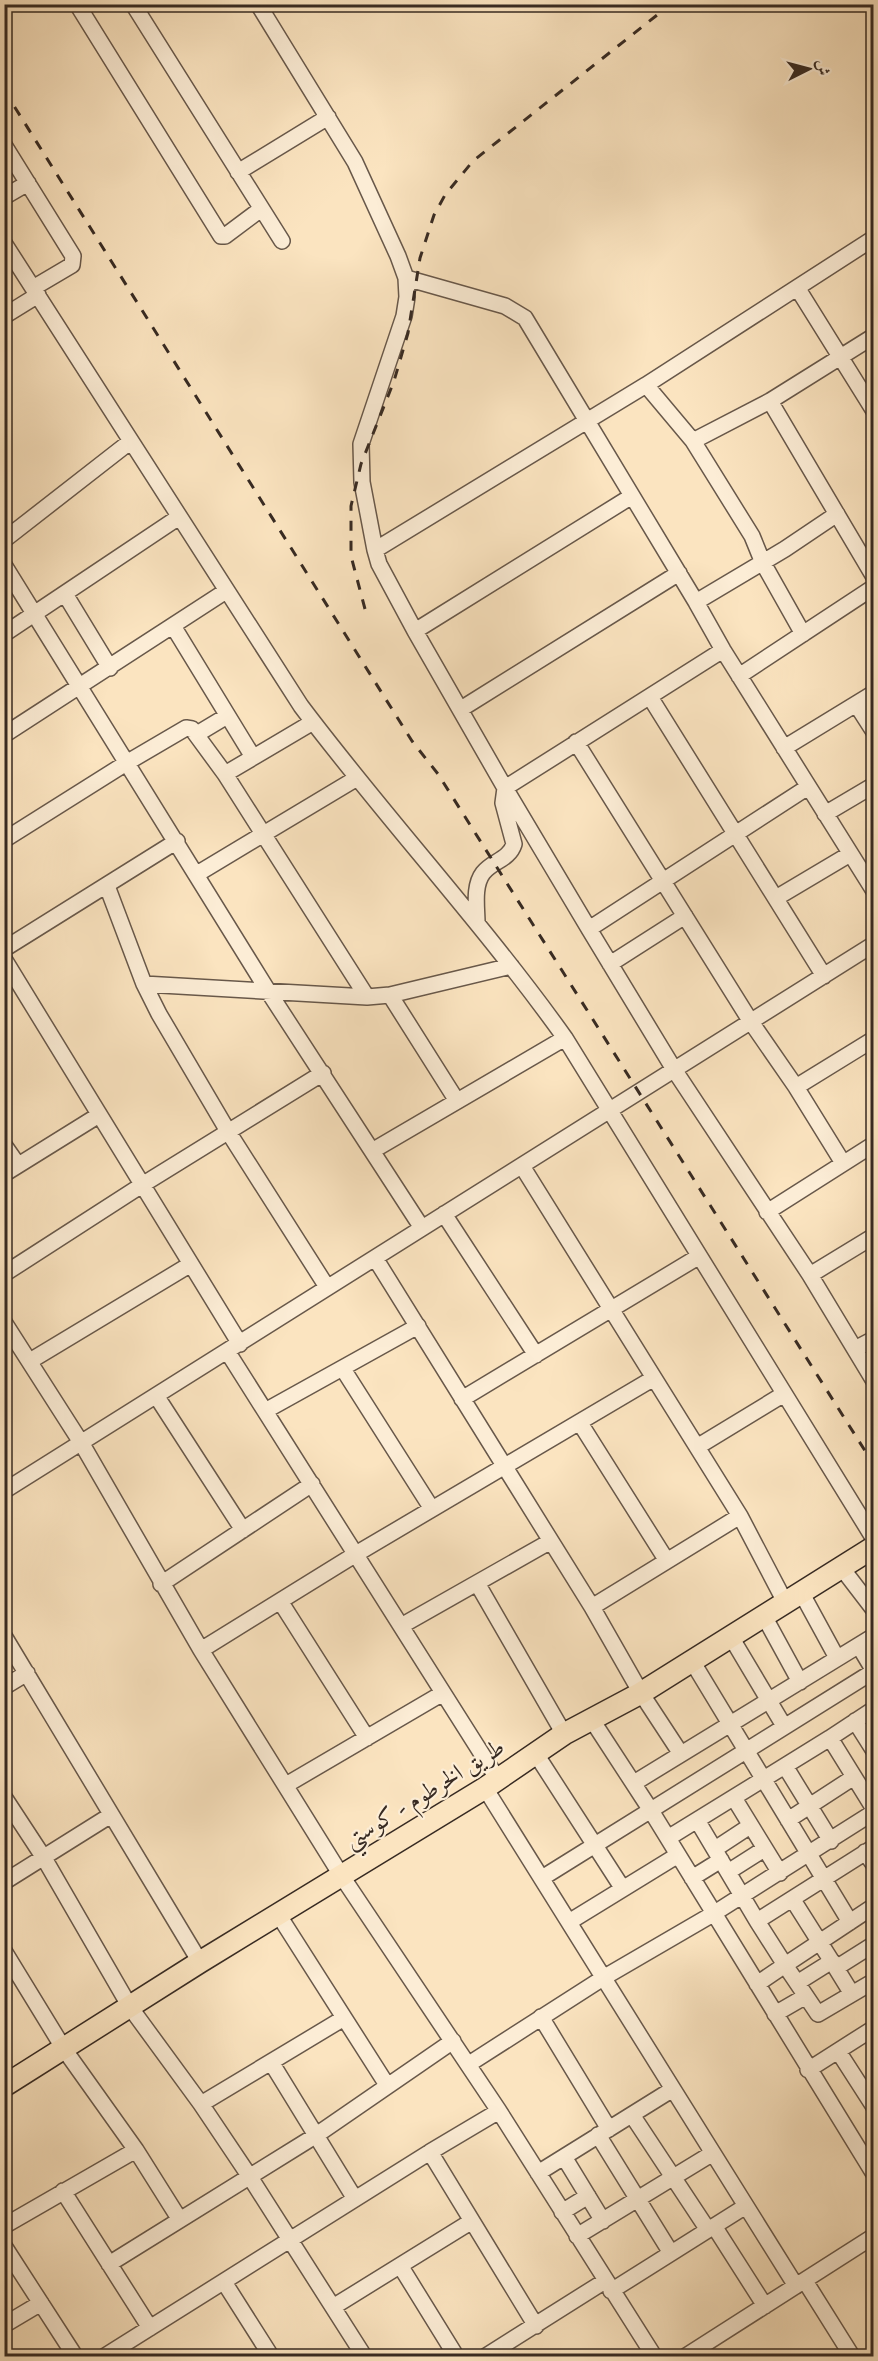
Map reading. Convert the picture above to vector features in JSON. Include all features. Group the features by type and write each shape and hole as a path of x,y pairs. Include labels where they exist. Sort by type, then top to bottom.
{"highway":[{"name":"طريق الخرطوم - كوستي","path":"4,2086 491,1783 564,1734 641,1693 873,1547"}],"street":[{"path":"77,4 221,236 225,236 261,209"},
{"path":"133,4 282,242"},
{"path":"258,4 355,162 406,278 407,297 404,316 361,444 362,482 375,550 380,564 505,788 610,964 675,1071 810,1275 873,1381"},
{"path":"238,172 328,117"},
{"path":"4,145 74,256 72,265 4,316"},
{"path":"4,197 28,183"},
{"path":"375,550 646,385 798,289 873,238"},
{"path":"4,243 226,591 314,722 511,966 564,1038 873,1539"},
{"path":"406,278 505,306 525,318 723,650 873,891"},
{"path":"798,289 873,411"},
{"path":"693,441 770,401 873,336"},
{"path":"646,385 693,441 752,536 763,563 803,634"},
{"path":"770,401 873,577"},
{"path":"4,540 131,441"},
{"path":"416,631 632,496"},
{"path":"696,602 763,563 837,514"},
{"path":"4,634 36,615 179,516"},
{"path":"4,565 268,991 422,1228"},
{"path":"461,709 679,573"},
{"path":"739,676 873,588"},
{"path":"4,735 226,591"},
{"path":"65,594 110,668"},
{"path":"173,626 253,758"},
{"path":"477,924 479,879 486,870 512,851 514,844 503,803 505,788 723,650"},
{"path":"784,748 873,693"},
{"path":"650,697 824,976"},
{"path":"856,704 873,732"},
{"path":"197,734 227,716"},
{"path":"225,774 314,722"},
{"path":"4,840 128,762 186,728 192,729 225,774 367,998"},
{"path":"576,742 751,1022 796,1087 843,1163"},
{"path":"197,874 357,778"},
{"path":"825,814 873,785"},
{"path":"589,929 808,787"},
{"path":"4,949 177,841"},
{"path":"776,898 850,854"},
{"path":"107,886 144,984 159,1014 229,1133 327,1287"},
{"path":"610,964 685,916"},
{"path":"7,1484 82,1444 327,1287 675,1071 873,944"},
{"path":"4,959 192,1264 265,1411 443,1693 542,1878 746,2206 852,2356"},
{"path":"144,984 367,998 390,995 511,966"},
{"path":"390,995 457,1101"},
{"path":"372,1151 564,1038"},
{"path":"796,1087 872,1044"},
{"path":"4,1274 323,1073"},
{"path":"4,1174 99,1115"},
{"path":"767,1212 873,1144"},
{"path":"4,1145 18,1166"},
{"path":"522,1166 740,1516 793,1597 837,1658"},
{"path":"444,1214 536,1355"},
{"path":"810,1275 873,1236"},
{"path":"462,1399 698,1257"},
{"path":"375,1258 592,1607 641,1693 681,1754"},
{"path":"30,1361 192,1264"},
{"path":"4,1322 82,1444 201,1650 342,1875 500,2111 654,2356"},
{"path":"265,1411 418,1326"},
{"path":"855,1349 873,1339"},
{"path":"343,1369 432,1509"},
{"path":"201,1650 356,1554 654,1378"},
{"path":"697,1447 784,1394"},
{"path":"157,1396 243,1530"},
{"path":"580,1423 667,1561"},
{"path":"161,1584 312,1484"},
{"path":"592,1607 740,1516"},
{"path":"401,1626 551,1541"},
{"path":"841,1567 873,1610"},
{"path":"477,1583 564,1734"},
{"path":"280,1601 367,1738"},
{"path":"764,1616 800,1682"},
{"path":"4,1636 200,1962"},
{"path":"634,1783 873,1636"},
{"path":"731,1637 784,1726"},
{"path":"542,1878 873,1671 859,1646"},
{"path":"692,1661 850,1922"},
{"path":"4,1687 27,1673"},
{"path":"286,1785 443,1693"},
{"path":"668,1838 873,1709"},
{"path":"592,1720 651,1809 873,2174"},
{"path":"855,1721 872,1746"},
{"path":"469,2064 603,1978 810,1854 873,1811 830,1738"},
{"path":"536,1754 623,1889"},
{"path":"785,1766 831,1840"},
{"path":"788,1820 854,1777"},
{"path":"4,1797 44,1858 130,2007 201,2103 250,2176 364,2356"},
{"path":"734,1798 780,1872"},
{"path":"4,1882 111,1815"},
{"path":"697,1820 757,1921 818,2014 872,1985"},
{"path":"722,1860 750,1826"},
{"path":"692,1878 722,1860 764,1849"},
{"path":"757,1921 824,1879 871,1854"},
{"path":"569,1922 678,1855"},
{"path":"793,1899 852,1994"},
{"path":"757,1984 873,1906"},
{"path":"278,1914 387,2085"},
{"path":"775,2014 801,1989 834,1964 873,1944"},
{"path":"4,1951 64,2049 136,2150 180,2220"},
{"path":"201,2103 344,2018"},
{"path":"541,2018 638,2199 672,2253"},
{"path":"808,2070 873,2028"},
{"path":"109,2264 315,2136 453,2041"},
{"path":"838,2051 873,2107"},
{"path":"271,2062 355,2199"},
{"path":"538,2173 673,2090"},
{"path":"105,2356 429,2152 500,2111"},
{"path":"632,2115 765,2306"},
{"path":"4,2226 136,2150"},
{"path":"429,2152 536,2326"},
{"path":"577,2236 713,2153"},
{"path":"564,2157 603,2221"},
{"path":"63,2191 150,2328"},
{"path":"562,2212 588,2196"},
{"path":"486,2356 608,2286 672,2253 746,2206"},
{"path":"333,2307 472,2221"},
{"path":"686,2356 871,2242"},
{"path":"4,2246 75,2356"},
{"path":"401,2267 456,2356"},
{"path":"224,2282 265,2354"},
{"path":"4,2325 40,2303"}],"railway":[{"path":"365,609 351,556 351,506 361,464 394,381 408,333 420,258 434,215 445,195 473,161 671,4"},
{"path":"4,90 412,741 438,774 874,1465"}]}
